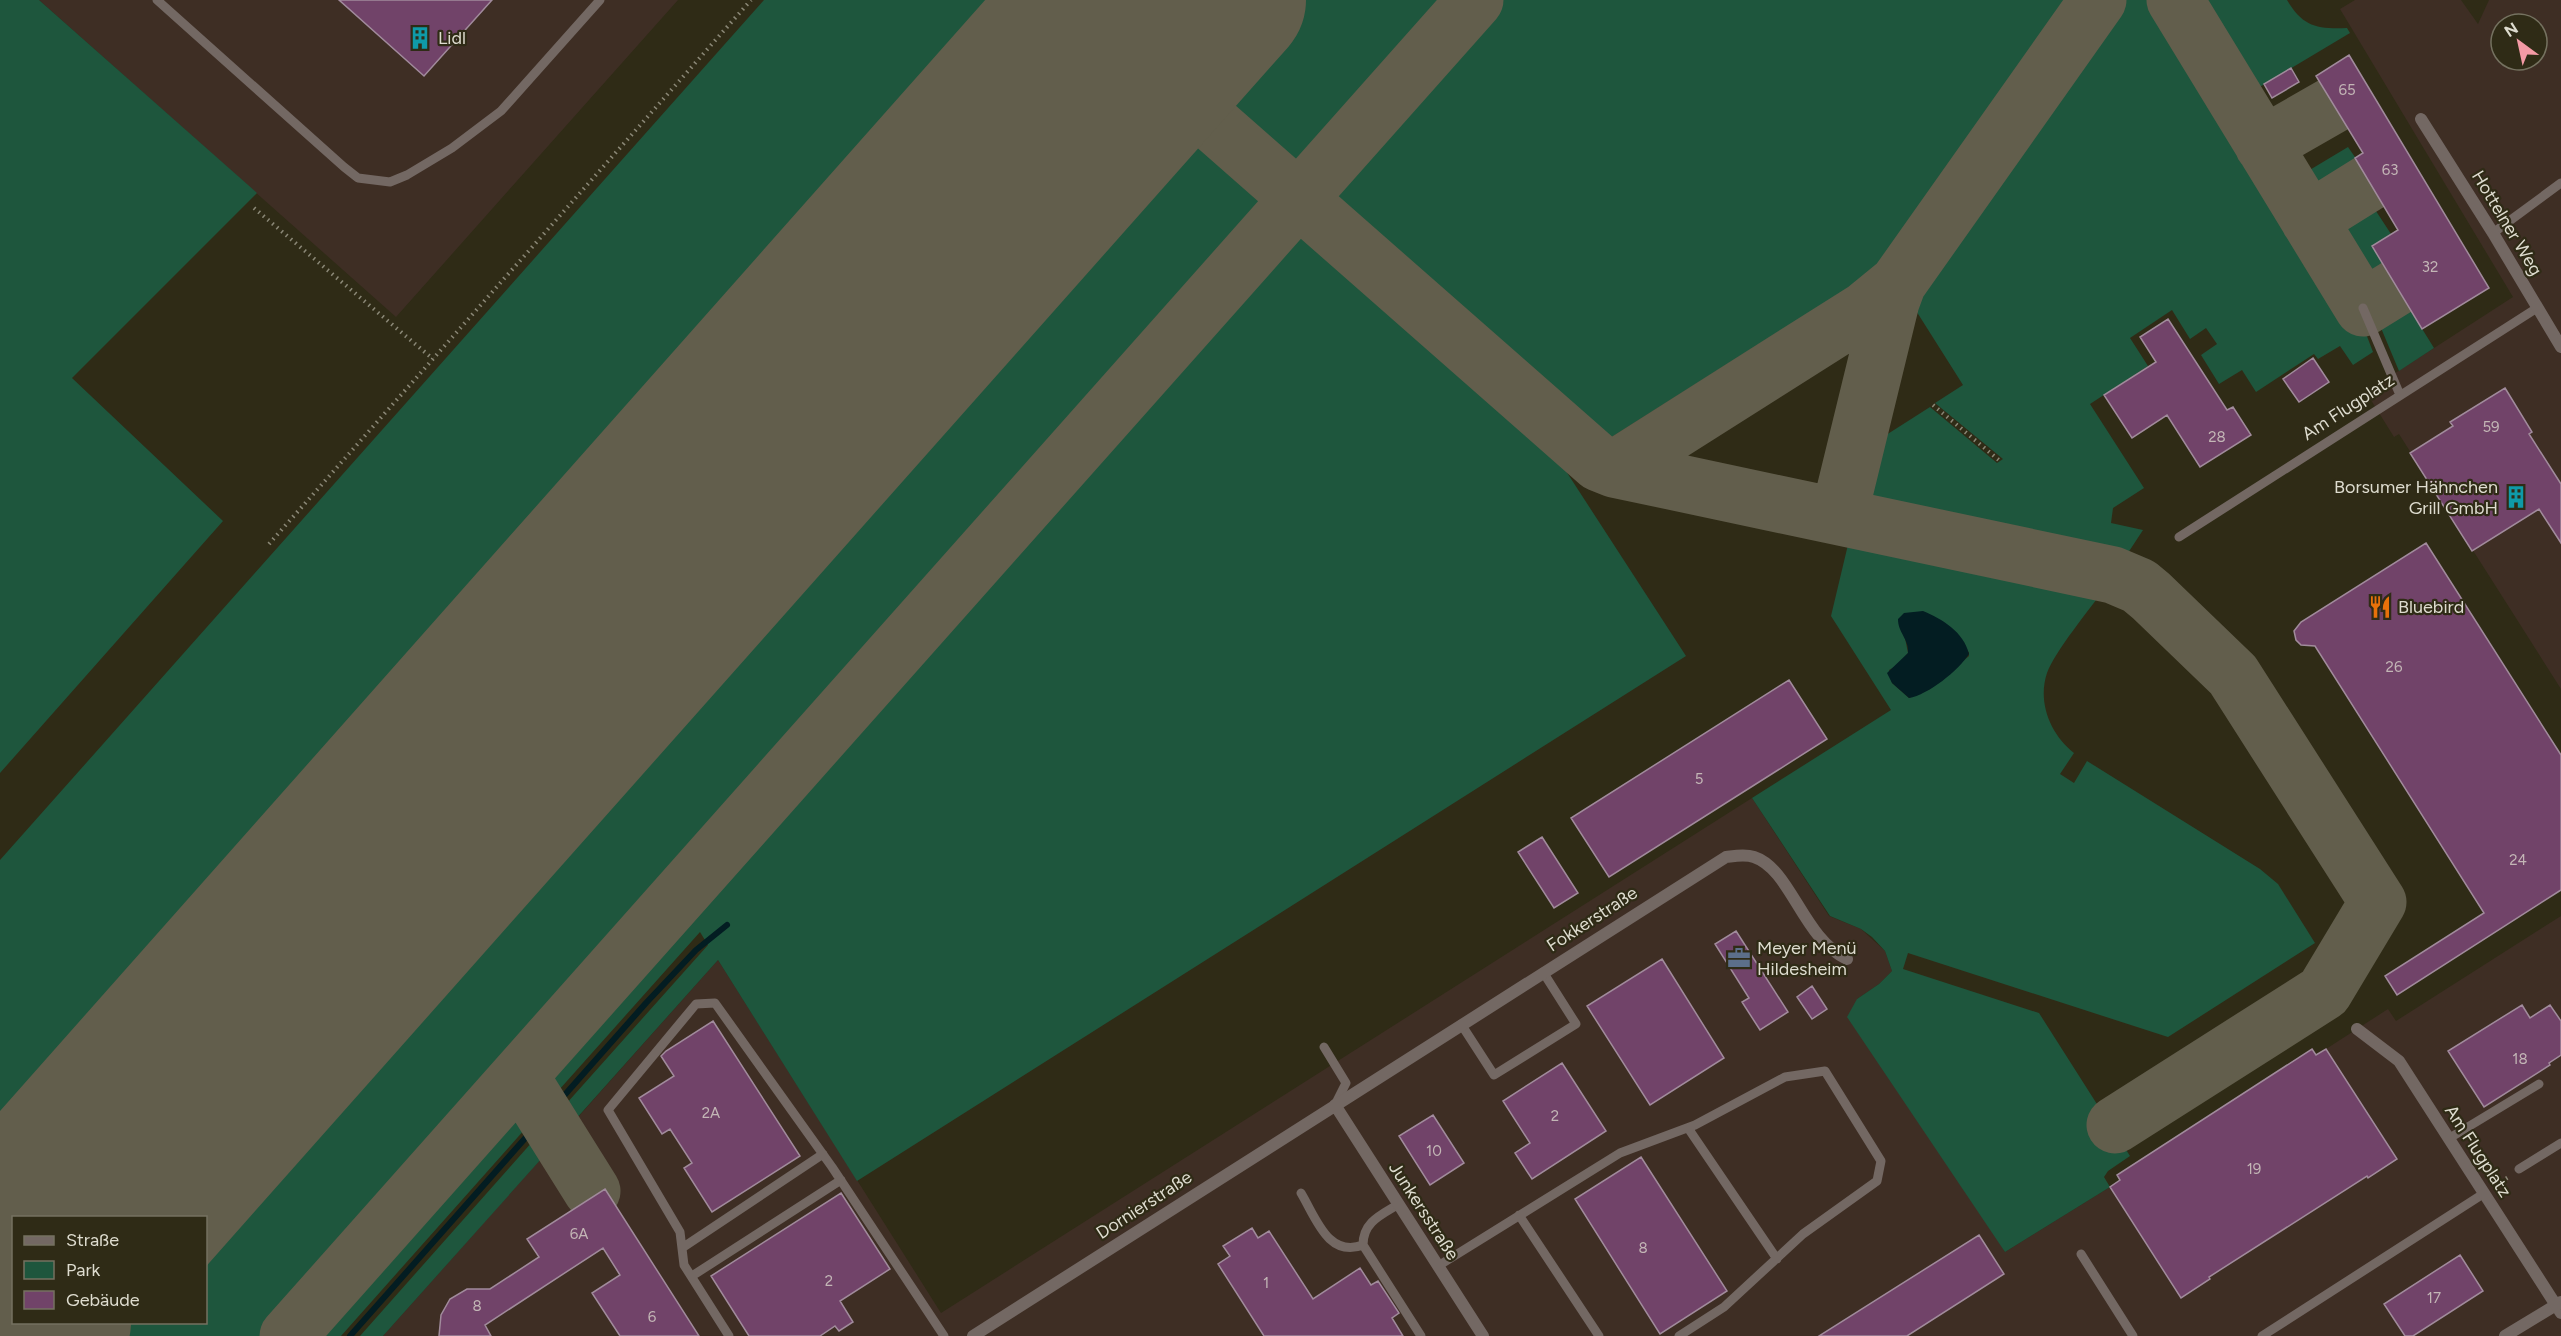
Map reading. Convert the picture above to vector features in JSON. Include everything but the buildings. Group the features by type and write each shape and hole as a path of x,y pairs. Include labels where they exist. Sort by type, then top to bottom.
{"street":[{"name":"Hottelner Weg","path":"2421,119 2561,347"},
{"name":"Fokkerstraße","path":"1335,1105 1719,860 1742,855 1757,858 1770,866 1821,940 1838,955 1848,959"},
{"name":"Am Flugplatz","path":"2357,1029 2399,1061 2483,1194 2559,1307 2505,1336"},
{"name":"Junkersstraße","path":"1335,1105 1483,1336"},
{"name":"Dornierstraße","path":"973,1336 1335,1105"}],"lane":[{"path":"157,0 344,167 358,178 382,182 390,182 407,175 452,148 501,111 600,0"},
{"path":"2493,233 2561,183"},
{"path":"2363,308 2400,395"},
{"name":"Am Flugplatz","path":"2179,537 2537,308"},
{"path":"1461,1024 1494,1075 1575,1024 1543,972"},
{"path":"729,1336 684,1264 680,1232 608,1110 696,1004 715,1003 841,1180 944,1336"},
{"path":"1324,1047 1346,1083 1335,1105"},
{"path":"1438,1266 1620,1153 1688,1128 1785,1077 1826,1071 1881,1161 1877,1181 1803,1234 1724,1307 1678,1336"},
{"path":"2448,1139 2539,1084"},
{"path":"1688,1128 1777,1258"},
{"path":"2519,1169 2561,1143"},
{"path":"682,1248 823,1154"},
{"path":"692,1276 841,1180"},
{"path":"1301,1193 1330,1240 1348,1249 1363,1245"},
{"path":"2262,1336 2483,1194"},
{"path":"1399,1204 1367,1225 1363,1234 1363,1245 1421,1336"},
{"path":"1519,1215 1599,1336"},
{"path":"2080,1254 2133,1336"}],"path":[{"path":"269,543 751,0"},
{"path":"254,208 433,359"},
{"path":"1933,405 2000,461"},
{"path":"2483,1194 2519,1169"}],"shaded area":[{"path":"39,0 678,0 396,317"},
{"path":"2355,0 2461,0 2478,24 2489,0 2561,0 2561,689 2399,434 2394,437 2366,392 2513,297 2340,9"},
{"path":"1752,798 1829,916 1861,929 1885,951 1892,971 1879,984 1857,999 2005,1252 2110,1187 2181,1298 2209,1277 2367,1176 2369,1178 2397,1160 2326,1049 2388,1009 2396,1021 2561,916 2561,1336 383,1336 718,960 941,1313"}],"green space":[{"path":"0,0 39,0 257,193 72,378 223,521 0,773"},
{"path":"764,0 1185,0 104,1216 12,1216 12,1320 0,1334 0,860"},
{"path":"1284,0 1453,0 1302,170 1207,87"},
{"path":"1496,0 2079,0 1889,268 1886,264 1607,440 1335,199 1334,184"},
{"path":"2119,0 2166,0 2360,318 2373,352 2353,365 2340,346 2318,359 2314,354 2256,392 2242,370 2219,384 2201,355 2217,344 2206,328 2190,339 2172,310 2130,338 2148,366 2090,404 2144,488 2113,508 2111,523 2143,530 2120,562 1867,508 1859,498 1872,444 1930,407 1997,463 2003,459 1935,403 1963,385 1908,298"},
{"path":"2183,0 2287,0 2305,21 2319,27 2347,28 2350,33 2258,88 2276,116 2260,126"},
{"path":"1175,123 1270,207 267,1336 97,1336 108,1324 207,1324 207,1216 203,1216"},
{"path":"2348,147 2357,160 2302,194 2284,164 2298,155 2308,171"},
{"path":"2374,208 2391,234 2372,246 2392,280 2371,293 2363,291 2328,236"},
{"path":"1303,236 1564,468 1686,656 857,1181 718,960 567,1129 558,1113 708,945 700,932 550,1100 537,1080 1285,237"},
{"path":"2403,298 2434,348 2399,371 2376,316 2386,303"},
{"path":"1851,532 2105,588 2051,664 2044,684 2048,718 2059,737 2074,753 2060,774 2074,783 2087,761 2260,869 2278,884 2315,943 2168,1037 1908,953 1903,969 2039,1013 2130,1156 2108,1171 2104,1177 2110,1187 2005,1252 1847,1017 1857,999 1879,984 1892,971 1885,951 1861,929 1830,916 1752,798 1891,710 1831,616","holes":["1905,638 1969,652 1969,656 1930,689 1909,698 1892,683 1889,670 1898,665 1908,653"]},
{"path":"520,1100 533,1120 341,1336 310,1336"},
{"path":"541,1132 551,1148 383,1336 360,1336"}],"water":[{"path":"1923,611 1951,627 1962,639 1969,654 1942,681 1925,692 1909,698 1892,683 1887,673 1908,653 1898,619 1904,613"}],"waterway":[{"path":"554,1107 696,950 727,925"},
{"path":"350,1336 536,1126"}],"taxiway":[{"path":"288,1336 1475,0"},
{"path":"1614,469 1865,310 1898,283 2098,0"},
{"path":"2175,0 2363,308 2397,287"},
{"path":"1077,4 1599,463 1614,469 2113,575 2139,586 2233,675 2378,902 2324,992 2115,1125"},
{"path":"2263,145 2333,105"},
{"path":"2309,220 2370,182"},
{"path":"1839,515 1891,302 1898,283"},
{"path":"520,1076 592,1191"}],"runway":[{"path":"0,1218 1080,0"},
{"path":"156,1216 1235,0"},
{"path":"48,1336 58,1324"}],"place":[{"name":"Lidl","path":"420,38"},
{"name":"Borsumer Hähnchen Grill GmbH","path":"2516,497"},
{"name":"Bluebird","path":"2380,607"},
{"name":"Meyer Menü Hildesheim","path":"1739,958"}]}
